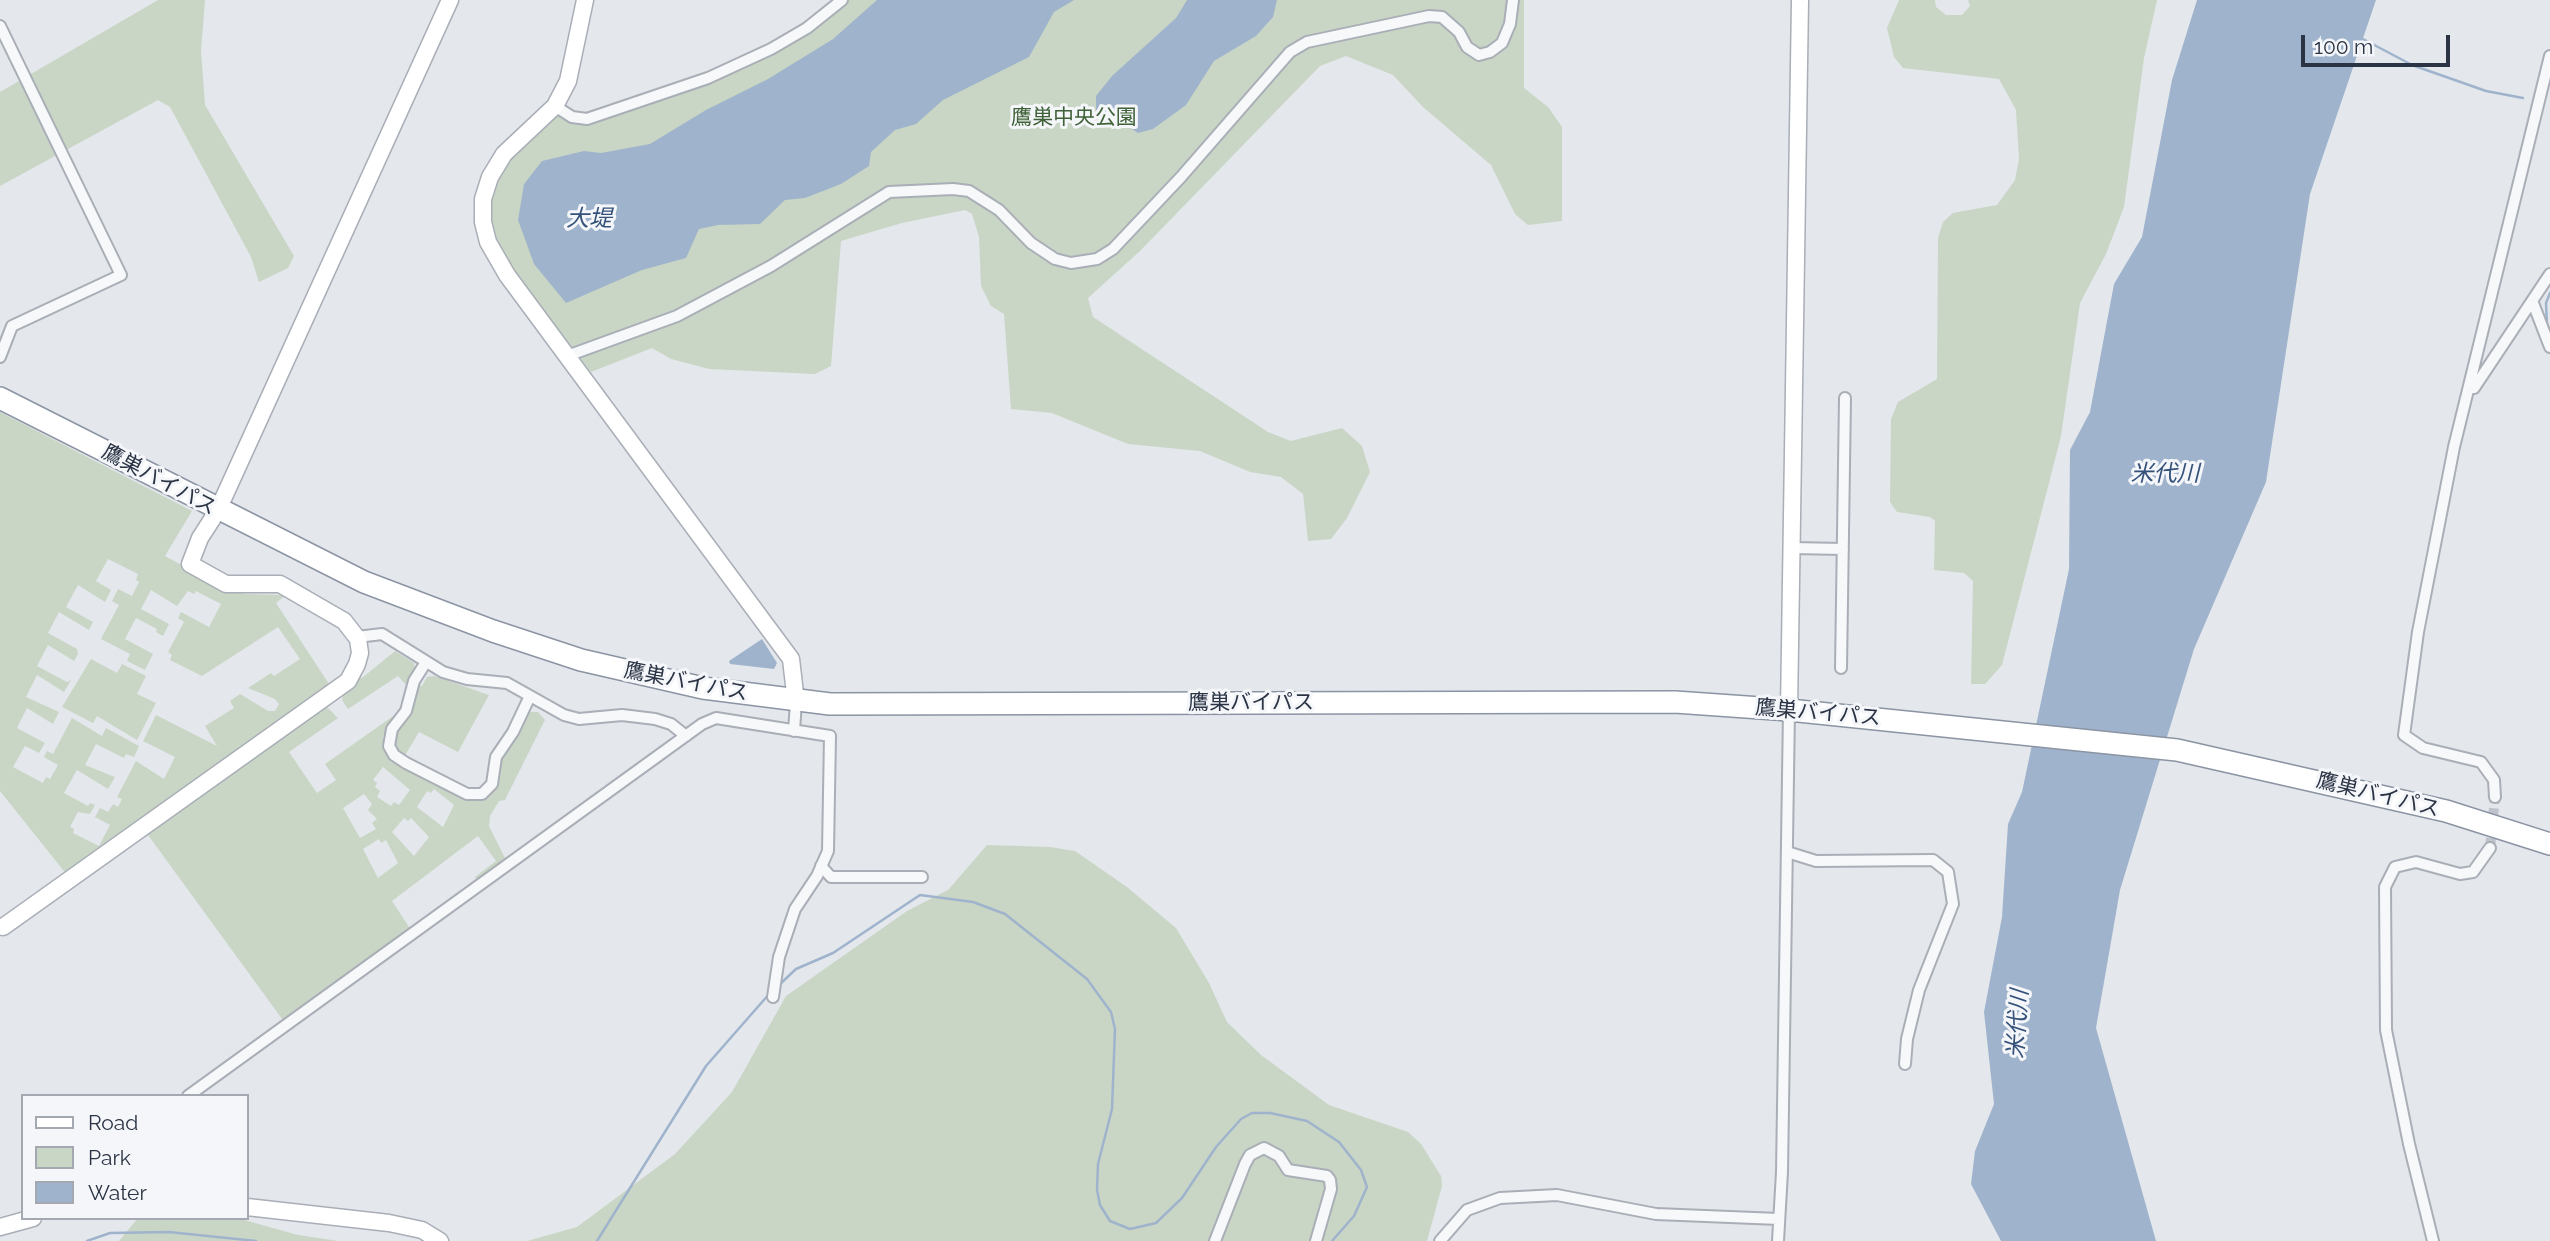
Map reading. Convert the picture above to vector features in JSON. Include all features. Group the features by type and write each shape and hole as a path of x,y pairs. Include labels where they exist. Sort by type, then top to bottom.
{"highway":[{"name":"鷹巣バイパス","path":"0,398 364,582 493,631 580,660 642,676 796,702 867,705 1675,702 1789,710 2177,750 2446,811 2550,844"}],"street":[{"path":"3,927 348,681 360,653 357,637 344,621 279,584 226,584 190,564 200,538 218,510 450,0"},
{"path":"585,0 568,80 555,106 504,154 490,177 483,199 483,222 488,242 501,264 790,660 796,702 794,731"},
{"path":"555,106 572,117 586,119 708,78 783,43 807,29 842,0"},
{"path":"568,356 677,316 771,266 889,192 953,188 969,191 999,210 1031,243 1055,259 1071,263 1097,259 1112,249 1160,200 1290,52 1307,42 1429,16 1443,17 1459,32 1467,47 1479,55 1490,52 1503,43 1510,24 1513,0"},
{"path":"1778,1241 1787,852 1800,0"},
{"path":"0,26 121,275 12,326 0,357"},
{"path":"2495,797 2494,780 2481,762 2423,748 2404,736 2408,695 2444,494 2502,245 2550,56"},
{"path":"2469,394 2533,303 2550,274"},
{"path":"2533,303 2550,347"},
{"path":"1841,668 1845,398"},
{"path":"1792,548 1843,549"},
{"path":"357,637 382,635 443,672 467,679 507,683 564,715 579,719 622,715 655,719 671,724 686,736"},
{"path":"426,662 414,681 406,711 392,729 389,746 400,759 467,794 482,794 492,784 496,757 513,732 530,696"},
{"path":"191,1094 686,736 716,718 830,736 828,851 795,909 779,957 774,996"},
{"path":"2433,1241 2409,1144 2386,1030 2385,887 2395,867 2416,862 2460,874 2473,872 2490,848"},
{"path":"1787,852 1816,861 1933,860 1948,872 1954,904 1919,990 1907,1039 1905,1064"},
{"path":"821,866 831,877 922,877"},
{"path":"1215,1241 1245,1164 1250,1155 1264,1148 1279,1156 1288,1170 1327,1176 1331,1180 1331,1189 1316,1241"},
{"path":"1440,1241 1467,1210 1500,1198 1557,1195 1644,1212 1779,1219"},
{"path":"248,1207 389,1223 422,1230 440,1241"},
{"path":"0,1227 25,1220"}],"green space":[{"path":"158,0 205,0 201,51 205,105 294,256 288,268 259,282 251,257 170,107 158,100 0,186 0,92"},
{"name":"鷹巣中央公園","path":"842,0 1524,0 1524,88 1548,107 1562,127 1562,221 1528,225 1515,214 1491,165 1423,107 1393,75 1346,56 1320,66 1140,251 1088,298 1093,317 1268,432 1291,441 1342,428 1362,446 1370,472 1347,518 1331,539 1308,541 1303,494 1281,477 1250,472 1200,451 1128,444 1052,413 1011,409 1004,314 991,306 981,286 979,237 972,214 965,210 902,223 841,241 831,366 815,374 709,369 671,359 652,348 591,372 576,353 567,356 488,242 490,177 555,106 587,119 728,71"},
{"path":"1899,0 1935,0 1936,7 1946,15 1962,15 1970,6 1968,0 2157,0 2144,58 2124,207 2106,254 2080,303 2061,436 2002,665 1985,684 1971,684 1973,581 1964,573 1934,570 1935,521 1930,517 1897,512 1890,502 1891,419 1898,402 1937,379 1938,238 1943,222 1953,213 1997,205 2015,180 2019,159 2016,110 1999,79 1903,68 1894,57 1887,28"},
{"path":"0,412 192,511 165,556 224,588 245,594 286,595 276,603 331,687 67,875 0,791","holes":["108,559 138,574 136,580 139,582 132,596 118,589 112,601 119,605 101,639 130,654 127,661 145,670 153,654 125,639 136,618 157,629 156,632 163,636 169,624 141,609 151,590 177,606 188,591 194,594 196,591 221,604 209,627 181,612 178,618 184,622 168,652 172,655 170,660 202,676 278,627 300,659 274,676 271,673 248,688 275,699 279,704 275,711 268,711 240,694 230,701 234,708 205,726 217,746 156,715 143,741 175,757 164,779 136,761 117,797 122,799 118,807 113,804 108,812 100,808 95,817 110,825 99,846 73,833 74,829 70,827 78,812 90,814 95,805 90,803 88,806 64,793 77,770 108,789 115,777 85,765 96,744 124,758 126,754 134,757 139,746 106,728 102,736 72,718 53,754 47,751 44,757 58,765 50,779 46,777 43,783 13,767 25,746 39,753 45,743 17,728 27,708 53,724 59,712 26,697 37,675 64,692 71,680 67,682 37,666 48,645 74,661 78,654 77,649 48,633 59,612 89,630 93,622 66,607 78,585 105,602 111,590 96,581"]},
{"path":"395,651 414,663 415,670 407,686 398,676 348,709 342,700 344,692 356,675 362,678"},
{"path":"91,659 117,673 122,664 146,676 137,694 156,703 137,740 97,716 93,723 62,707"},
{"path":"434,676 489,695 458,752 419,732 404,757 397,751 394,735 412,714 419,685 422,686 427,677"},
{"path":"327,707 338,718 289,752 317,793 336,780 325,764 399,712 383,737 389,754 459,796 474,800 482,798 496,786 502,755 522,728 529,712 538,712 545,720 505,800 499,801 490,816 489,826 506,860 479,882 475,877 496,861 478,836 392,901 411,930 285,1023 148,835 148,828 320,708","holes":["383,767 410,790 399,805 394,802 391,806 377,797 380,791 373,780","434,789 454,805 443,827 417,807 427,791 431,793","364,794 372,804 368,810 377,819 372,823 376,829 360,838 343,808","404,818 408,821 411,818 429,837 414,856 392,832","379,839 381,843 386,840 398,863 378,878 363,849"]},
{"path":"987,845 1050,847 1075,851 1127,887 1176,928 1209,983 1227,1022 1261,1055 1329,1105 1408,1132 1421,1144 1441,1176 1442,1186 1427,1241 527,1241 577,1227 675,1154 732,1092 786,996 907,911 948,890"},
{"path":"136,1220 244,1220 298,1235 338,1241 119,1241"}],"water":[{"name":"大堤","path":"877,0 1074,0 1054,12 1029,57 943,100 916,124 895,130 871,152 869,166 841,184 805,198 785,200 760,224 718,225 699,229 686,258 642,270 566,303 534,264 518,220 524,184 542,161 584,151 601,153 650,144 706,110 768,79 833,39"},
{"path":"1187,0 1277,0 1273,17 1256,36 1214,61 1186,105 1153,129 1138,133 1112,116 1102,119 1096,111 1096,96 1112,76 1176,18"},
{"name":"米代川","path":"2197,0 2376,0 2310,194 2266,482 2194,649 2120,890 2096,1028 2156,1241 2001,1241 1971,1184 1975,1151 1994,1104 1984,1012 2002,917 2008,824 2022,792 2069,569 2070,450 2090,412 2114,284 2142,237 2172,80"},
{"path":"762,639 777,663 774,669 730,664 729,661"}],"waterway":[{"path":"2363,39 2412,65 2486,91 2523,98"},
{"path":"2547,325 2546,303 2550,293"},
{"path":"778,986 796,969 833,953 920,895 973,902 1005,914 1087,979 1111,1012 1115,1029 1112,1109 1098,1164 1097,1190 1100,1205 1110,1221 1130,1229 1156,1223 1182,1198 1216,1147 1241,1119 1252,1113 1270,1113 1307,1121 1339,1142 1361,1170 1367,1187 1354,1216 1332,1241"},
{"path":"597,1241 706,1066 770,993"},
{"path":"87,1241 110,1233 169,1232 256,1241"}],"tunnel":[{"path":"2490,848 2495,797"}]}
